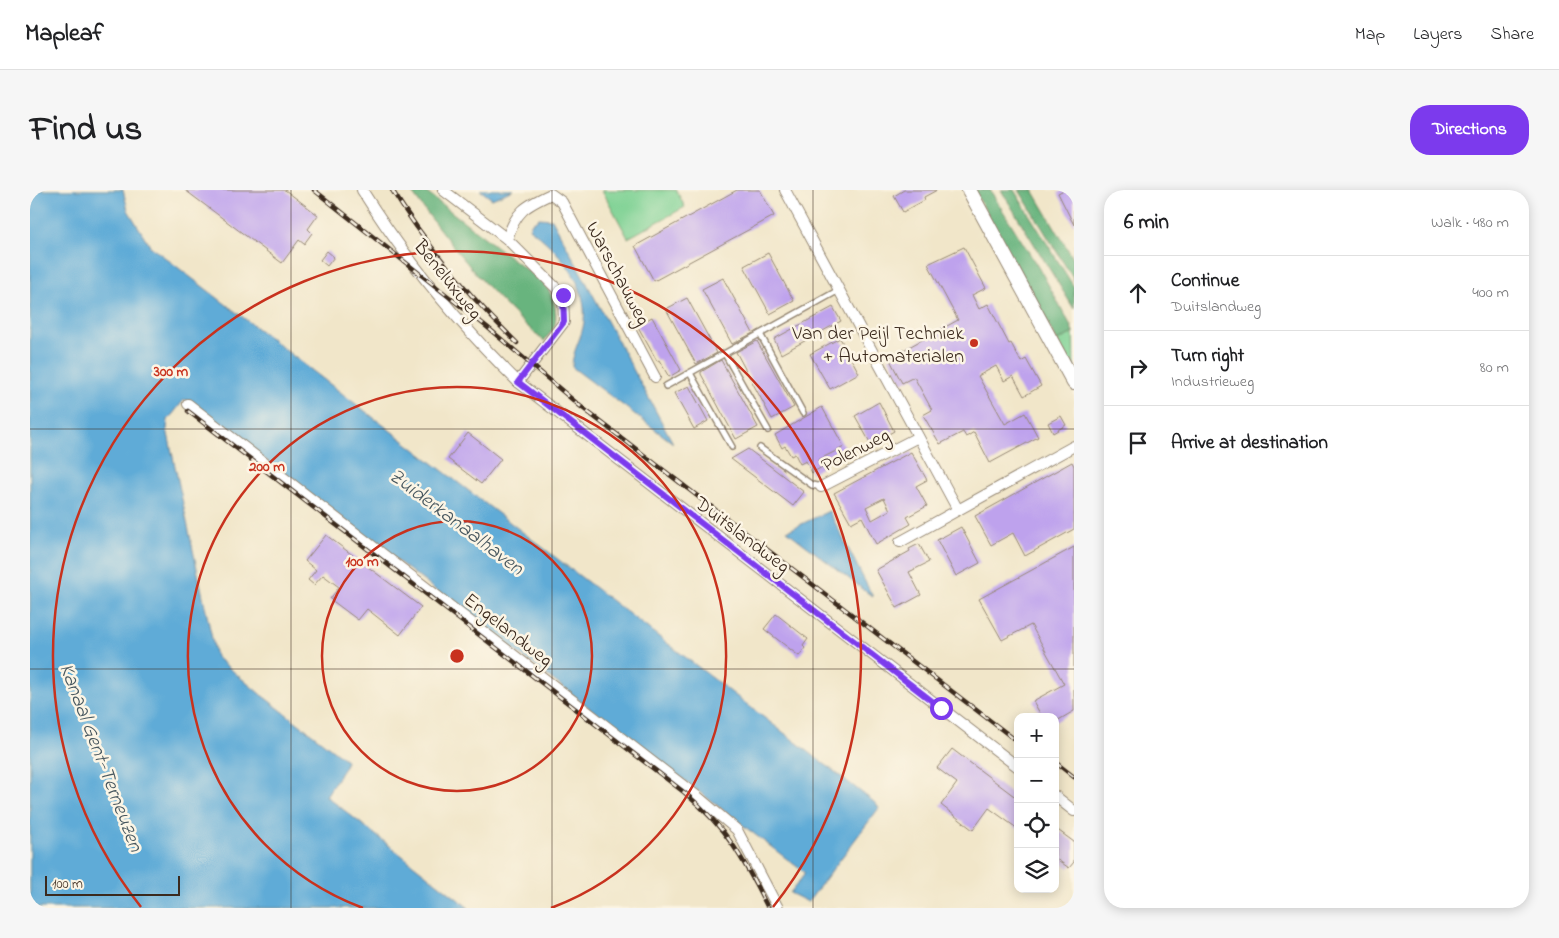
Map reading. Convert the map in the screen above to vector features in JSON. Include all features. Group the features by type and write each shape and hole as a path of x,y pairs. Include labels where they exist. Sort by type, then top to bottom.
{"main road":[{"path":"969,190 1073,379"}],"street":[{"name":"Beneluxweg","path":"362,190 381,221 432,290 518,382"},
{"path":"443,190 507,239 563,295 564,322 518,382"},
{"name":"Polenweg","path":"785,190 958,510"},
{"name":"Warschauweg","path":"507,239 512,222 530,204 551,194 562,202 655,377"},
{"name":"Duitslandweg","path":"518,382 1014,764"},
{"name":"Engelandweg","path":"188,404 705,802 737,830 778,908"},
{"name":"Polenweg","path":"821,487 918,437"},
{"path":"900,542 1074,446"},
{"path":"1059,799 1074,811"}],"lane":[{"path":"666,386 839,290"},
{"path":"760,334 803,413"},
{"path":"725,354 768,430"},
{"path":"690,373 732,447"},
{"name":"Polenweg","path":"760,448 812,485 821,487"}],"green space":[{"path":"410,190 423,190 545,284 553,299 556,316 553,329 544,341 507,307 472,270"},
{"path":"602,190 676,190 685,207 628,238"},
{"path":"974,190 990,190 1043,275 1073,333 1057,341"},
{"path":"1001,190 1014,190 1074,287 1074,309"},
{"path":"1019,190 1033,190 1074,260 1074,280"},
{"path":"1073,333 1074,370 1057,341"}],"water":[{"path":"30,190 123,190 128,210 150,246 874,802 879,808 808,902 790,893 804,875 804,872 187,400 184,400 168,420 167,429 216,657 260,694 346,760 345,766 326,796 469,908 30,908"},
{"path":"480,190 513,190 492,199"},
{"path":"539,218 552,219 673,443 572,367 584,322 584,307 576,281 561,257 529,228"},
{"path":"829,511 873,597 787,531"}],"building":[{"path":"185,190 285,190 318,215 308,229 312,233 304,244 299,240 282,263"},
{"path":"737,190 760,190 774,216 654,281 635,246"},
{"path":"904,190 937,190 924,197 925,200 903,212 894,196"},
{"path":"1064,190 1074,190 1074,225 1058,193"},
{"path":"964,247 986,288 972,295 979,309 988,304 1009,344 1011,343 1021,362 1026,359 1041,386 1024,396 1013,376 1004,381 996,366 978,376 1005,424 1025,413 1038,437 990,463 974,432 966,437 963,432 940,444 923,415 932,410 914,377 902,383 889,358 958,320 928,264"},
{"path":"327,251 334,257 327,266 320,260"},
{"path":"768,253 794,301 770,314 744,266"},
{"path":"723,278 753,333 732,344 702,289"},
{"path":"687,298 717,353 696,364 666,309"},
{"path":"833,307 841,321 781,354 774,339"},
{"path":"652,317 681,370 669,377 659,360 657,361 637,325"},
{"path":"840,338 859,373 830,389 810,354"},
{"path":"757,341 794,407 772,419 736,352"},
{"path":"721,360 758,427 736,439 701,374 701,372"},
{"path":"689,386 708,421 694,429 674,393"},
{"path":"879,402 894,431 871,444 855,416"},
{"path":"822,407 844,447 818,460 822,467 812,473 806,461 800,464 795,454 791,456 785,446 782,448 775,435"},
{"path":"1061,416 1066,425 1053,433 1048,423"},
{"path":"468,433 501,459 481,484 448,459"},
{"path":"748,449 804,492 793,506 731,459"},
{"path":"911,452 927,480 916,486 927,506 907,517 911,524 876,544 862,517 851,523 834,493","holes":["884,498 890,510 872,520 866,507"]},
{"path":"1072,462 1074,466 1074,529 1025,556 1013,533 991,545 975,516"},
{"path":"961,527 980,563 956,576 937,540"},
{"path":"326,535 421,607 400,635 367,609 358,620 330,599 339,587 323,575 314,585 308,580 316,570 305,561"},
{"path":"919,544 929,562 909,572 921,595 897,608 876,570"},
{"path":"1074,547 1074,711 1059,720 1059,713 1040,713 1033,701 1064,684 1031,625 1002,640 979,599"},
{"path":"776,614 808,639 803,646 805,648 799,656 764,629"},
{"path":"952,749 1014,796 1014,826 989,808 973,830 941,805 957,783 937,768"},
{"path":"1059,831 1074,842 1074,862 1069,868 1059,861"}],"railway":[{"path":"314,190 487,327 580,406 1014,739"},
{"path":"392,190 405,211 450,270 517,343"},
{"path":"188,411 685,793 700,806 723,832 751,875 768,908"},
{"path":"1059,765 1074,777"}],"place":[{"name":"Van der Peijl Techniek + Automaterialen","path":"974,343"}],"route":[{"path":"563,295 564,322 518,382 941,708"}],"water label":[{"name":"Zuiderkanaalhaven","path":"457,521"},
{"name":"Kanaal Gent-Terneuzen","path":"102,757"}]}
